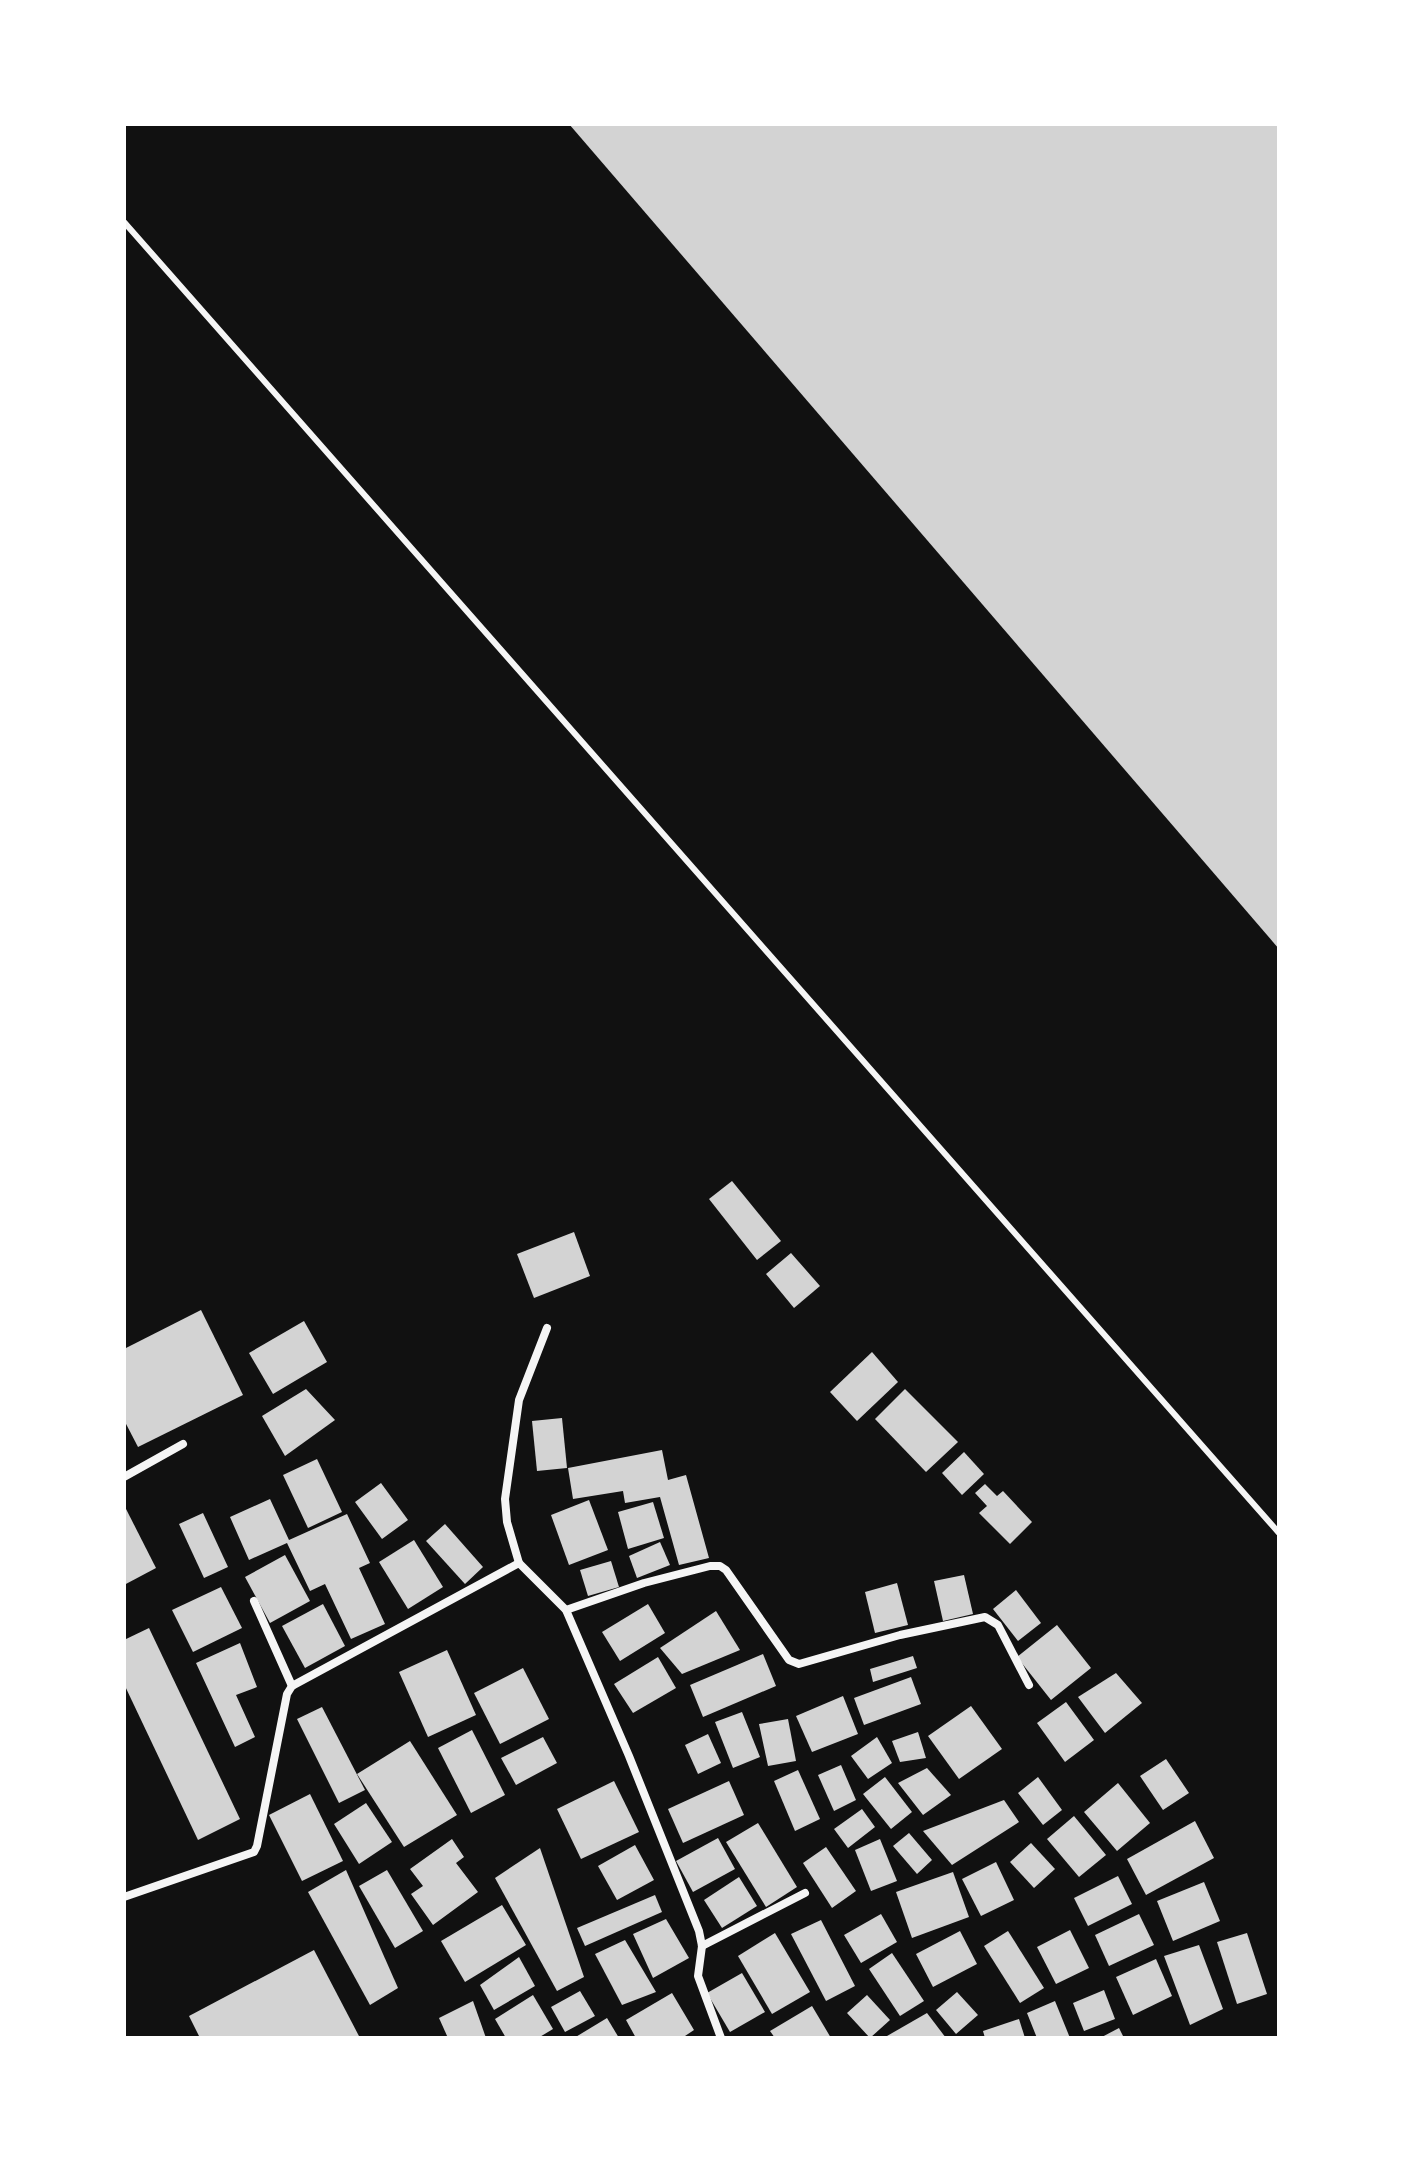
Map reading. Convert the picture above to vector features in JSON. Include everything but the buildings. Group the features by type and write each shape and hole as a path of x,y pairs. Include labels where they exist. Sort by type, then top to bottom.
{"street":[{"path":"547,1328 519,1400 505,1499 507,1522 519,1563 566,1610 629,1756 702,1946 698,1976 721,2038"},
{"path":"124,1477 183,1444"},
{"path":"124,1897 254,1852 287,1694 292,1686 519,1563"},
{"path":"566,1610 644,1583 720,1566 793,1663 985,1617 998,1625 1029,1685"},
{"path":"254,1601 292,1686"},
{"path":"702,1946 805,1893"}],"lane":[{"path":"124,222 1279,1533"}]}
